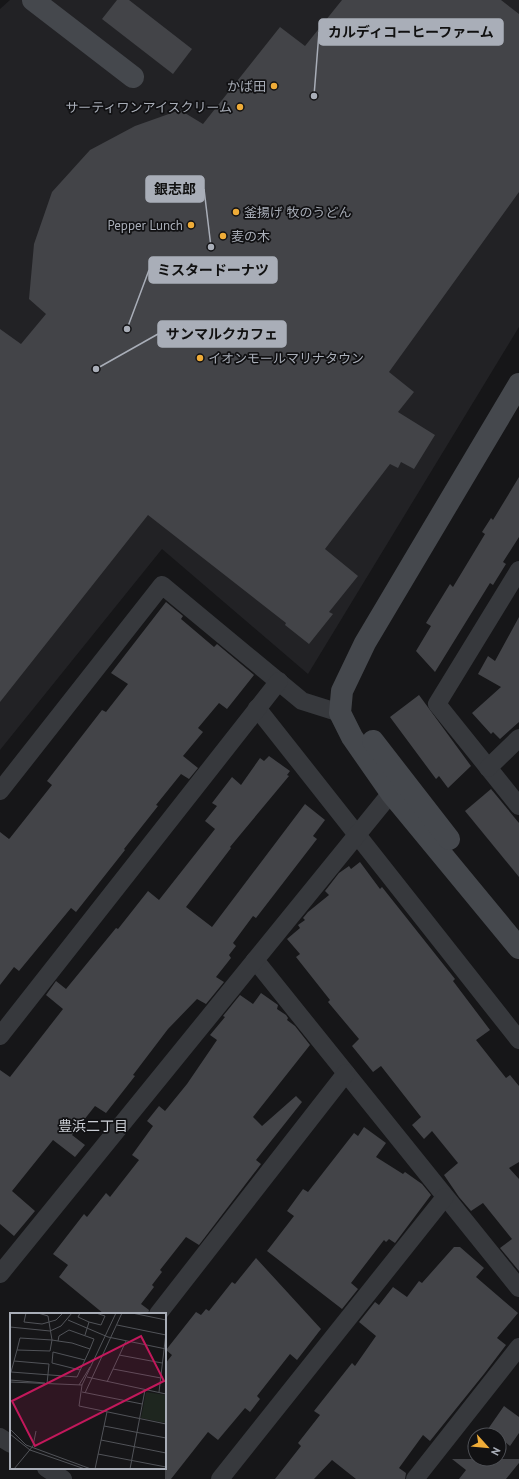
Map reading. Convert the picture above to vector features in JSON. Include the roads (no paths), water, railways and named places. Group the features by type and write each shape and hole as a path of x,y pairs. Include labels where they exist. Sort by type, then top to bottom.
{"street":[{"path":"33,0 133,77"},
{"path":"518,396 365,643 342,691 340,713 352,737 392,793 519,948"},
{"path":"518,396 388,624 364,669 354,690 354,709 363,727 395,770 519,928"},
{"path":"519,570 437,704 519,806"},
{"path":"0,790 162,585 302,701 340,713"},
{"path":"0,1036 278,681"},
{"path":"257,708 519,1040"},
{"path":"488,768 519,738"},
{"path":"2,1269 392,793"},
{"path":"255,960 519,1288"},
{"path":"159,1313 346,1073"},
{"path":"220,1479 445,1197"},
{"path":"415,1479 519,1347"},
{"path":"0,1437 10,1443"},
{"path":"47,1469 62,1479"}],"place":[{"name":"かば田","path":"274,86"},
{"name":"カルディコーヒーファーム","path":"314,96"},
{"name":"サーティワンアイスクリーム","path":"240,107"},
{"name":"釜揚げ 牧のうどん","path":"236,212"},
{"name":"Pepper Lunch","path":"191,225"},
{"name":"麦の木","path":"223,236"},
{"name":"銀志郎","path":"211,247"},
{"name":"ミスタードーナツ","path":"127,329"},
{"name":"イオンモールマリナタウン","path":"200,358"},
{"name":"サンマルクカフェ","path":"96,369"}],"district":[{"name":"豊浜二丁目","path":"93,1126"}]}
